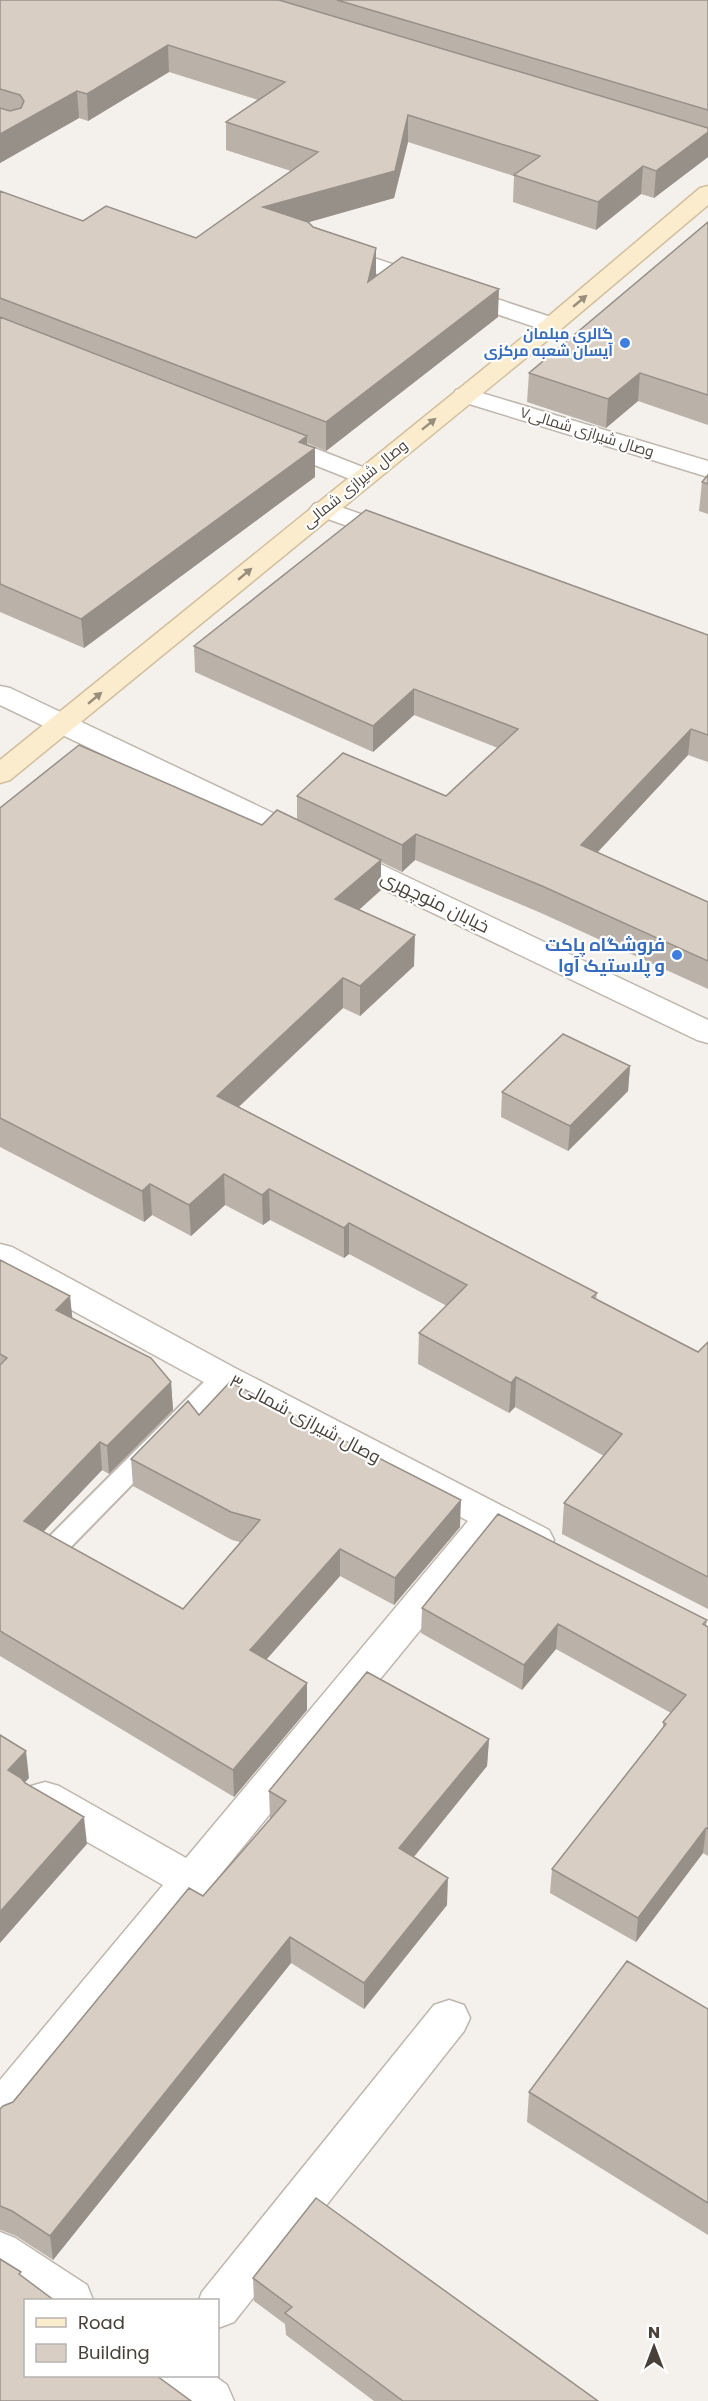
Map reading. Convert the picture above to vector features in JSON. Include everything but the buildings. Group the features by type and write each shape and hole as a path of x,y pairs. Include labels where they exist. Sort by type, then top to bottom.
{"main road":[{"name":"وصال شیرازی شمالی","path":"0,774 552,325 708,193"}],"street":[{"path":"322,248 552,325"},
{"name":"وصال شیرازی شمالی۷","path":"465,395 708,469"},
{"path":"254,433 364,476"},
{"path":"323,509 422,545"},
{"name":"خیابان منوچهری","path":"0,694 708,1033"},
{"name":"وصال شیرازی شمالی۳","path":"0,1256 223,1377 564,1554"},
{"path":"0,2112 492,1517"},
{"path":"43,1796 190,1880"},
{"path":"219,2306 449,2018"},
{"path":"0,2253 68,2299"},
{"path":"181,2377 211,2401"}],"lane":[{"path":"52,1550 223,1377"}],"place":[{"name":"گالری مبلمان آیسان شعبه مرکزی","path":"625,343"},
{"name":"فروشگاه پاکت و پلاستیک آوا","path":"677,955"}]}
